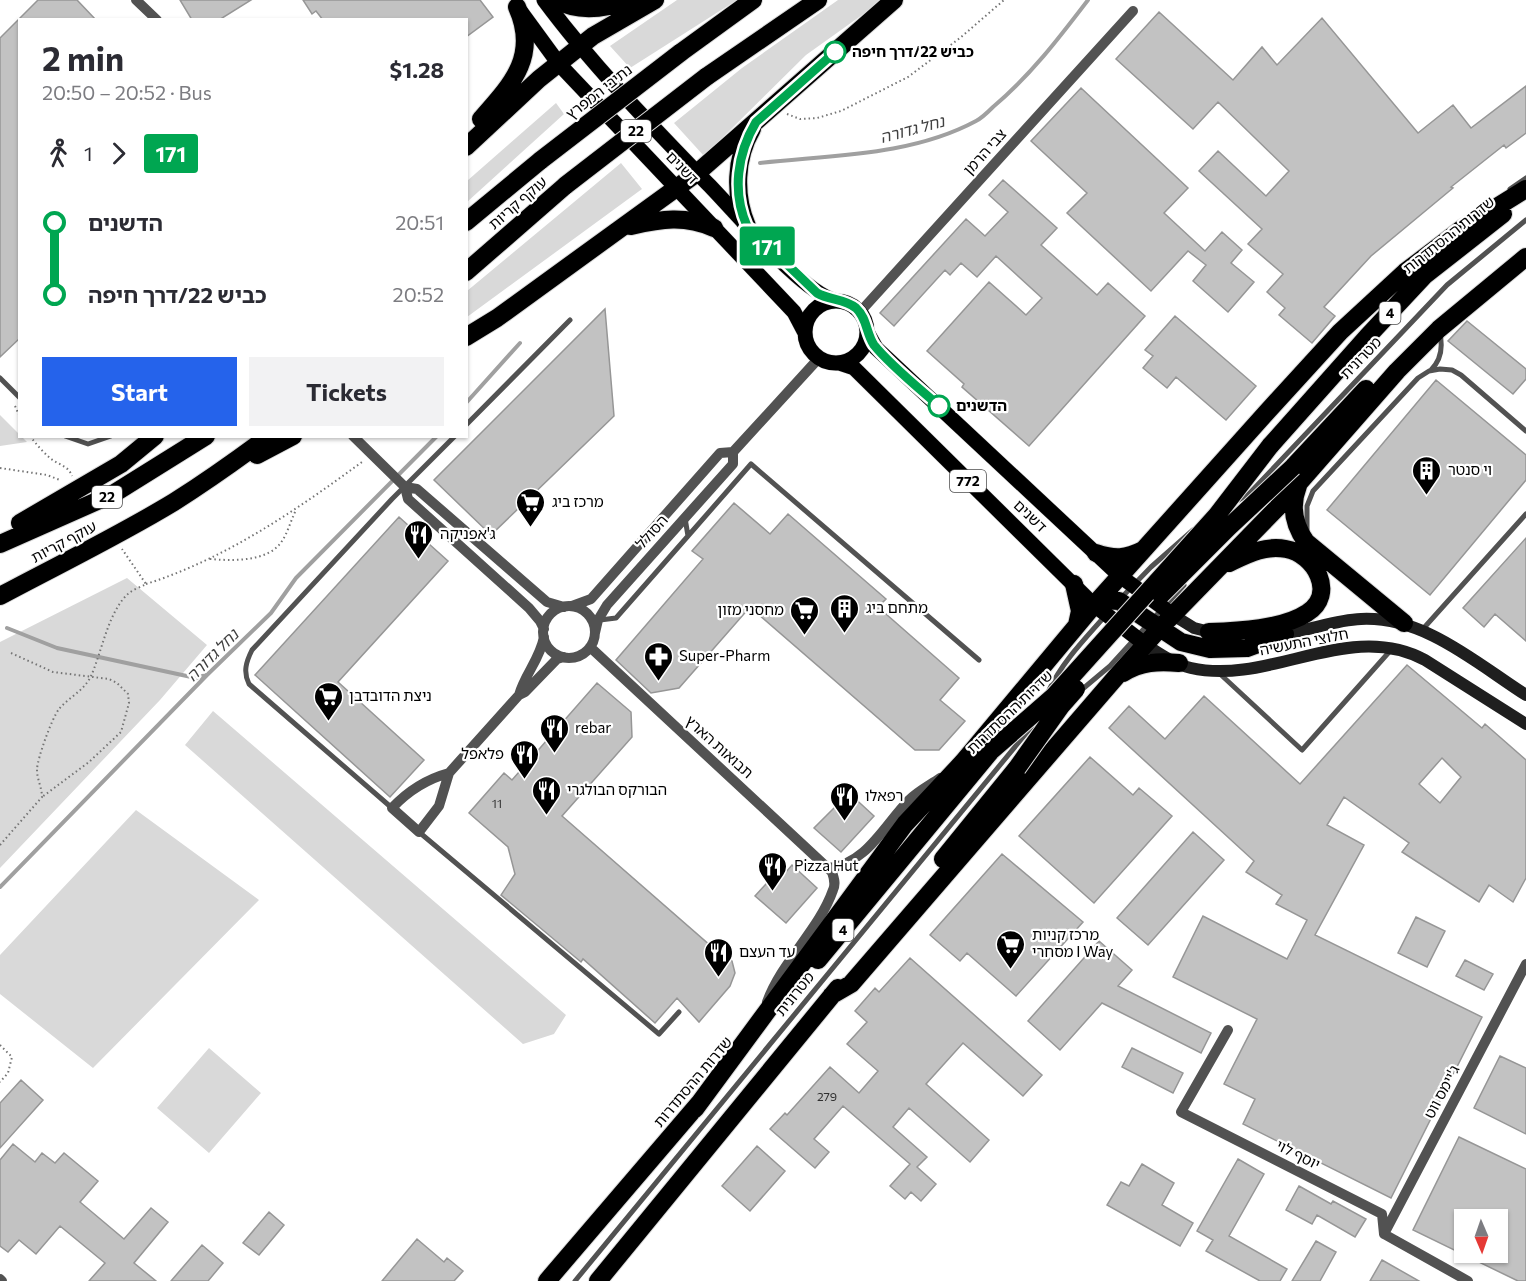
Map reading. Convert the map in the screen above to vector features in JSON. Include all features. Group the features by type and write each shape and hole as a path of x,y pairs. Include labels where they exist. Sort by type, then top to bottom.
{"highway":[{"path":"556,0 567,6 590,9 630,0"},
{"path":"468,145 539,79 593,36 654,0"},
{"name":"נתיבי המפרץ","path":"541,160 753,0"},
{"name":"עוקף קריות","path":"468,270 566,185 706,77 818,0"},
{"path":"468,336 497,318 698,173 894,0"},
{"path":"468,134 507,89 521,64 526,37 523,20 515,4"},
{"path":"747,226 740,205 739,174 742,152 756,122"},
{"name":"עוקף קריות","path":"468,220 541,160"},
{"path":"695,1109 905,824 963,762 1077,625 1101,610 1126,581 1145,550 1266,413 1340,332 1405,272 1463,228 1526,189"},
{"name":"שדרות ההסתדרות","path":"547,1281 695,1109 991,751 1054,696 1216,515 1270,446 1366,337 1424,276 1526,196"},
{"path":"618,230 669,218 690,220 714,228"},
{"name":"שדרות ההסתדרות","path":"598,1281 1017,768 1061,706 1115,645 1198,557 1293,467 1400,354 1526,248"},
{"path":"832,995 850,984 1116,677 1141,641 1162,618 1220,567 1299,484 1397,371 1439,329 1526,257"},
{"path":"0,534 41,513 121,464 152,438"},
{"name":"עוקף קריות","path":"0,544 114,494 203,438"},
{"name":"22","path":"197,486 266,438"},
{"path":"197,486 289,438"},
{"path":"1299,484 1294,502 1296,525 1302,536 1314,549 1404,623"},
{"name":"עוקף קריות","path":"0,596 132,526 197,486"},
{"path":"1209,632 1262,627 1302,616 1321,598 1322,591 1318,574 1309,561 1286,549 1257,550 1220,567"},
{"path":"1096,553 1122,558 1145,550"},
{"path":"1074,584 1080,611 1077,625"},
{"path":"1101,610 1102,600 1119,601 1162,618 1180,642 1194,647 1228,650 1258,646 1285,634"},
{"path":"1116,677 1140,664 1179,663"}],"main road":[{"name":"דשנים","path":"544,0 579,48 747,226 817,293 836,301"},
{"name":"דשנים","path":"515,4 559,64 794,312 804,331"},
{"path":"836,301 853,306 860,312 867,332 860,351 849,360 839,363 828,362 819,358 807,344 804,331 808,317 813,310 827,302 836,301"},
{"name":"דשנים","path":"867,332 876,348 1126,581 1162,618"},
{"name":"דשנים","path":"839,363 854,369 1101,610 1141,641"}],"street":[{"path":"136,0 155,18"},
{"name":"צבי הרמן","path":"860,312 1133,11"},
{"name":"הסולל","path":"595,633 598,620 607,605 733,464 733,452 819,358"},
{"path":"355,438 403,485 417,489 547,602 587,613 595,633 590,647 579,656 557,660 525,692 519,695 449,773 439,806 419,832 392,808 415,788 449,773"},
{"name":"הסולל","path":"568,607 591,599 720,453 733,452"},
{"path":"403,485 408,499 529,608 540,621 551,650 564,657"},
{"path":"519,695 540,654 550,615 568,607"},
{"name":"חלוצי התעשיה","path":"1162,618 1209,632 1249,636 1285,634 1351,620 1381,619 1404,623 1450,646 1526,695"},
{"name":"חלוצי התעשיה","path":"1141,641 1179,663 1196,669 1216,670 1257,666 1350,646 1393,648 1411,652 1526,724"},
{"name":"תבואות הארץ","path":"590,647 828,868"},
{"path":"762,1016 773,986 825,908 833,890 834,879 828,868 846,864 861,854 909,800 963,762"},
{"name":"ג'יימס ווט","path":"1384,1234 1526,964"},
{"name":"יוסף לוי","path":"1228,1030 1181,1112 1382,1214 1384,1234"},
{"path":"1384,1234 1468,1281"}],"lane":[{"path":"1506,191 1526,178"},
{"path":"1266,413 1335,330 1399,270 1477,211"},
{"name":"מטרונית","path":"1200,566 1224,537 1247,495 1447,285 1526,220"},
{"path":"468,423 570,320"},
{"path":"1314,549 1306,525 1307,506 1313,491 1398,398 1438,362 1441,340 1439,329"},
{"path":"1430,371 1452,370 1461,375 1526,431"},
{"path":"0,378 18,396"},
{"path":"71,438 88,444 105,438"},
{"path":"392,808 249,684 245,677 245,668 252,650 403,485 453,438"},
{"path":"598,620 616,618 751,464 979,660"},
{"name":"מטרונית","path":"1119,601 1126,581 1210,517 1247,495"},
{"path":"1422,630 1526,514"},
{"path":"685,517 688,537"},
{"path":"1162,618 1188,580"},
{"name":"מטרונית","path":"575,1281 1035,723 1059,671 1101,610"},
{"path":"1043,718 1082,690 1141,641"},
{"path":"1216,670 1302,750 1393,648"},
{"path":"419,832 660,1034 679,1012"}],"path":[{"path":"772,107 800,120 841,111 908,77 960,38 1004,0"},
{"path":"32,438 52,460 70,470 74,478"},
{"path":"42,797 42,786 37,769 52,721 60,708 86,685 92,676 103,640 122,601 131,591 208,559 296,510 371,455"},
{"path":"0,468 47,475 67,483"},
{"path":"208,559 236,561 255,558 272,550 281,543 296,510"},
{"path":"121,549 146,584"},
{"path":"0,845 42,797 89,762 121,732 129,703 128,694 117,682 92,676 53,672 11,653"},
{"path":"0,1045 12,1057 8,1073 0,1082"}],"shaded area":[{"path":"677,0 737,0 630,68 610,46"},
{"path":"838,0 883,0 806,55 704,156 674,123 742,68"},
{"path":"556,103 564,114 468,201 468,180"},
{"path":"621,163 642,189 468,316 468,290"},
{"path":"0,415 18,433 18,438 23,438 27,442 0,446"},
{"path":"127,578 207,645 160,700 0,868 0,642"},
{"path":"213,711 566,1015 554,1034 523,1044 185,745"},
{"path":"136,810 259,900 93,1068 0,994 0,955"},
{"path":"209,1048 261,1093 209,1153 157,1108"}],"building":[{"path":"38,0 77,0 94,18 20,18"},
{"path":"180,0 251,0 222,18 191,18"},
{"path":"303,0 480,0 493,17 468,36 468,18 321,18 316,11 312,14"},
{"path":"1159,12 1233,80 1262,47 1277,65 1322,18 1418,133 1453,105 1471,128 1526,86 1526,133 1506,148 1504,145 1451,187 1453,188 1371,256 1324,307 1335,316 1312,343 1279,315 1285,308 1267,292 1283,274 1248,244 1262,229 1199,171 1218,151 1266,196 1289,171 1218,102 1193,129 1116,59"},
{"path":"18,20 18,340 0,357 0,38"},
{"path":"1081,88 1188,188 1164,213 1205,251 1222,232 1242,250 1231,263 1254,282 1228,312 1193,281 1206,265 1188,251 1151,291 1067,213 1087,193 1031,141"},
{"path":"1003,180 1057,228 1041,245 1097,295 1108,283 1145,316 1029,446 962,387 964,384 927,351 989,282 1026,315 1042,298 996,256 977,277 961,263 950,275 945,270 894,326 880,313 966,219 985,236 1008,212 989,195"},
{"path":"605,309 614,416 491,535 434,480"},
{"path":"1175,316 1256,386 1226,420 1176,377 1167,388 1143,368 1153,356 1145,350"},
{"path":"1467,321 1526,369 1526,379 1513,394 1448,341"},
{"name":"וי סנטר","path":"1436,380 1526,455 1526,480 1430,595 1327,510"},
{"name":"מתחם ביג","path":"734,503 770,534 788,514 886,599 878,607 959,678 940,700 965,721 939,750 915,750 750,607 679,688 651,693 616,660 703,559 692,551"},
{"path":"399,517 448,561 338,682 424,760 390,797 255,675"},
{"path":"1526,538 1526,641 1495,614 1484,627 1463,608"},
{"path":"1407,665 1482,728 1485,724 1526,760 1526,878 1513,902 1489,885 1479,902 1402,852 1409,843 1344,797 1327,825 1364,845 1315,935 1482,1017 1391,1198 1243,1124 1255,1099 1224,1084 1257,1019 1173,977 1203,916 1287,959 1307,920 1276,904 1282,895 1246,872 1254,861 1109,728 1129,706 1165,739 1204,696 1300,784","holes":["1442,758 1461,777 1440,803 1419,784"]},
{"path":"597,683 631,712 632,737 562,816 711,946 723,951 732,961 735,973 730,986 699,1022 677,998 655,1023 583,959 581,962 501,895 515,874 508,847 469,813 504,773 512,780"},
{"path":"1090,757 1133,795 1139,788 1172,816 1094,903 1019,836"},
{"name":"רפאלו","path":"849,793 874,816 841,852 814,828"},
{"path":"1193,832 1224,860 1148,945 1117,918"},
{"path":"1002,854 1083,922 1016,996 967,953 960,961 930,935"},
{"path":"792,865 817,888 786,923 755,896 774,875 779,880"},
{"path":"1416,917 1445,931 1427,967 1398,953"},
{"path":"1099,941 1132,970 1118,986 1211,1033 1201,1053 1102,1003 1060,1050 1028,1021"},
{"path":"910,958 1042,1075 1023,1096 963,1043 926,1084 989,1140 970,1162 909,1108 893,1127 927,1157 917,1167 936,1184 921,1201 911,1192 905,1199 890,1186 910,1164 843,1106 814,1139 829,1152 815,1168 770,1129 785,1113 787,1115 830,1067 859,1093 878,1071 847,1044 867,1022 855,1011 875,988 879,992"},
{"path":"1465,960 1493,974 1484,990 1456,976"},
{"path":"1132,1048 1183,1073 1173,1093 1122,1067"},
{"path":"1500,1056 1526,1068 1526,1134 1474,1108"},
{"path":"21,1080 43,1100 0,1148 0,1103"},
{"path":"1459,1137 1526,1169 1526,1281 1518,1281 1481,1263 1508,1263 1508,1209 1454,1209 1454,1250 1413,1230"},
{"path":"13,1144 35,1162 42,1153 55,1163 64,1153 98,1181 80,1202 124,1239 151,1208 168,1222 134,1263 156,1281 89,1281 105,1263 60,1226 36,1254 19,1240 8,1252 0,1246 0,1160"},
{"path":"757,1146 785,1171 750,1211 722,1186"},
{"path":"1238,1159 1264,1174 1229,1236 1287,1269 1280,1281 1260,1281 1206,1251 1213,1240 1197,1231"},
{"path":"1142,1164 1174,1183 1162,1205 1193,1223 1180,1246 1107,1205 1121,1182 1129,1186"},
{"path":"1299,1186 1331,1204 1333,1201 1366,1219 1355,1237 1317,1215 1312,1224 1286,1210"},
{"path":"269,1212 284,1225 259,1255 243,1243"},
{"path":"417,1239 444,1262 447,1258 463,1271 454,1281 382,1281"},
{"path":"1316,1241 1336,1252 1320,1281 1292,1281"},
{"path":"202,1245 223,1263 208,1281 171,1281"},
{"path":"1382,1260 1419,1281 1370,1281"}],"waterway":[{"name":"נחל גדורה","path":"760,163 898,148 951,133 976,121 1032,70 1088,0"},
{"name":"נחל גדורה","path":"468,401 520,343"},
{"name":"נחל גדורה","path":"0,887 207,675 271,613 296,578 435,438"},
{"path":"7,628 57,648 196,678 206,675"}],"bus line":[{"name":"171","path":"835,52 756,122 742,152 740,162 739,195 742,214 747,226 817,293 836,301 845,302 860,312 876,348 939,406"}],"place":[{"name":"כביש 22/דרך חיפה","path":"835,52"},
{"name":"הדשנים","path":"939,406"},
{"name":"וי סנטר","path":"1427,496"},
{"name":"מרכז ביג","path":"531,528"},
{"name":"ג'אפניקה","path":"419,560"},
{"name":"מתחם ביג","path":"845,634"},
{"name":"מחסני מזון","path":"805,636"},
{"name":"Super-Pharm","path":"658,682"},
{"name":"ניצת הדובדבן","path":"328,722"},
{"name":"rebar","path":"554,754"},
{"name":"פלאפל","path":"525,780"},
{"name":"הבורקס הבולגרי","path":"546,816"},
{"name":"רפאלו","path":"844,822"},
{"name":"Pizza Hut","path":"773,892"},
{"name":"מרכז קניות מסחרי I Way","path":"1011,970"},
{"name":"עד העצם","path":"718,978"}]}
